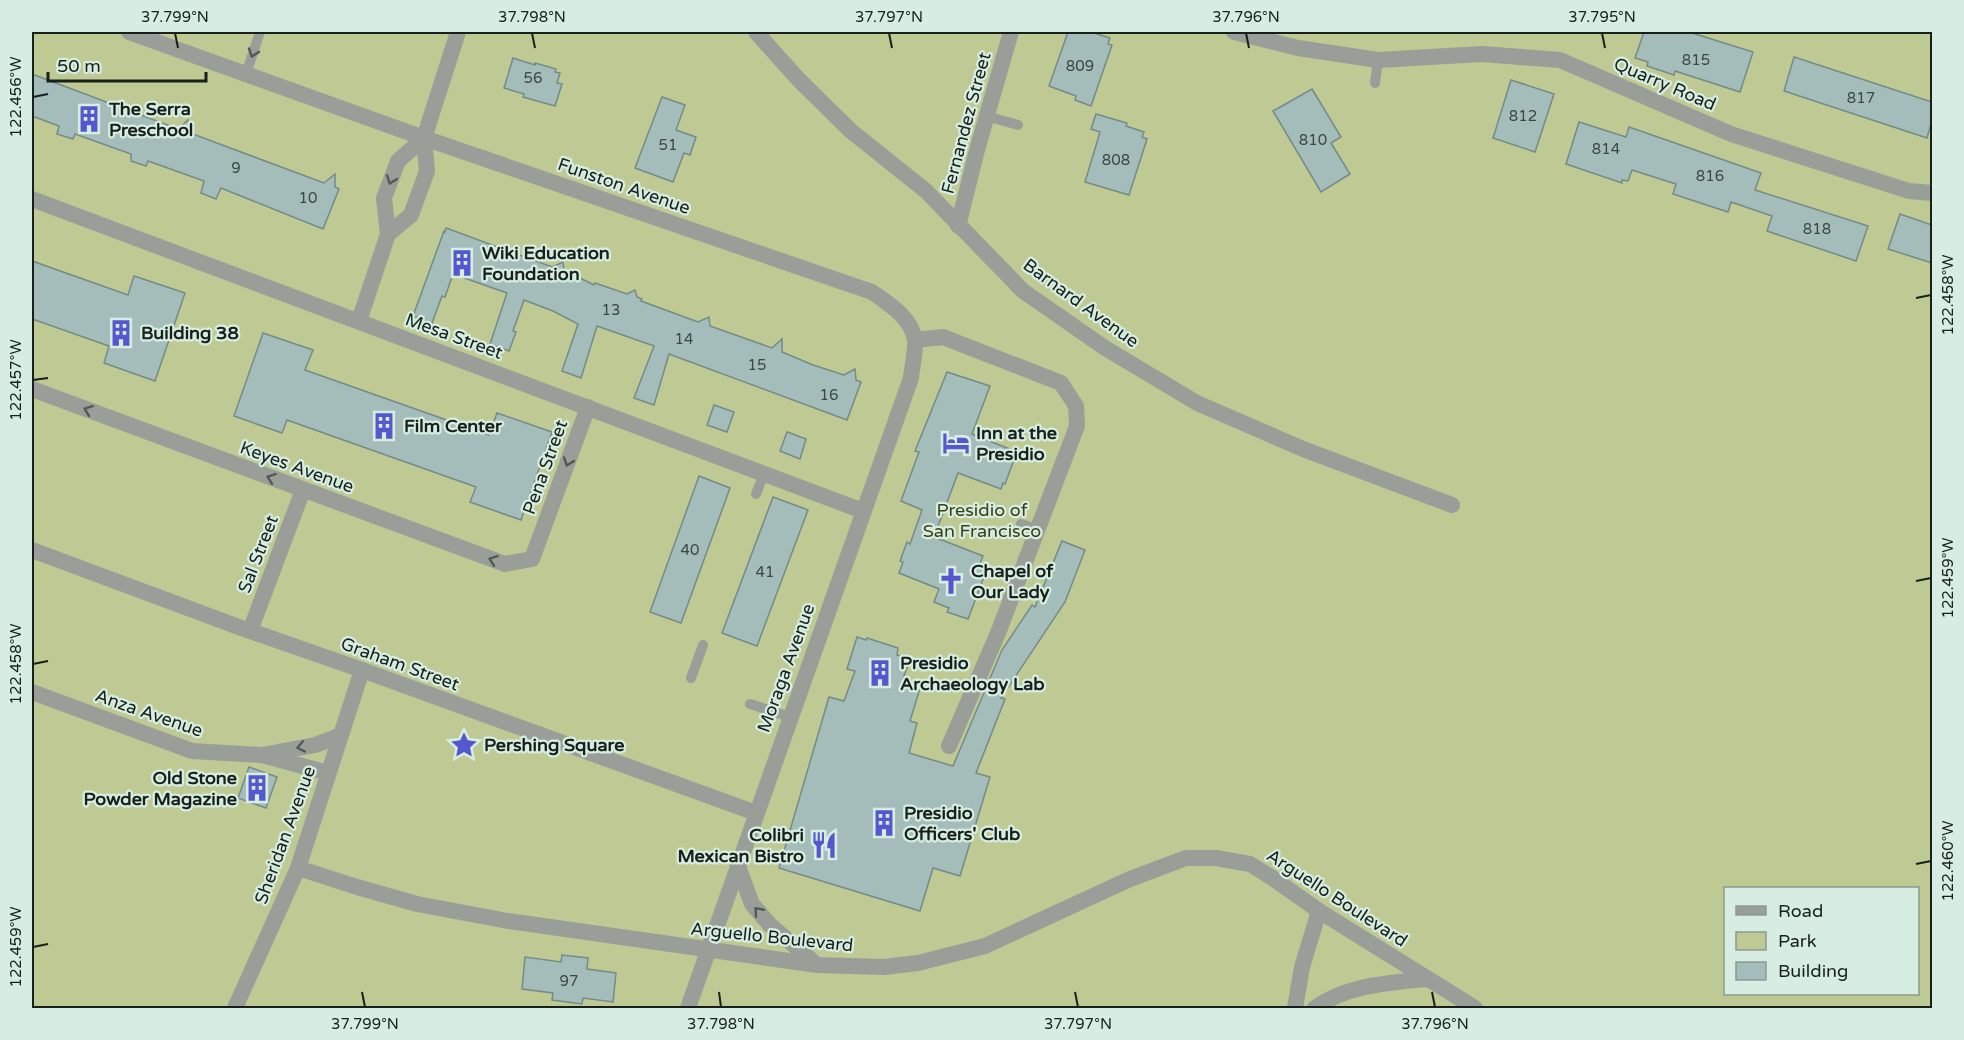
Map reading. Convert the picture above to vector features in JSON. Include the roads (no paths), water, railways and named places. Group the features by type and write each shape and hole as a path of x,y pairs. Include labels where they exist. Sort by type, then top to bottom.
{"street":[{"name":"Funston Avenue","path":"129,32 424,138 872,292 898,310 909,324 915,340"},
{"path":"388,234 411,215 427,171 424,138 458,32"},
{"name":"Barnard Avenue","path":"756,32 799,80 851,131 926,191 1023,291 1105,348 1197,403 1303,450 1452,505"},
{"name":"Fernandez Street","path":"958,226 986,116 1011,32"},
{"name":"Quarry Road","path":"1234,32 1298,48 1378,60 1482,54 1560,60 1731,134 1909,191 1932,194"},
{"path":"359,321 388,234 384,198 398,160 424,138"},
{"name":"Mesa Street","path":"32,199 863,511"},
{"path":"915,340 943,337 1061,383 1076,406 1077,426 1029,527 998,633 949,746"},
{"name":"Moraga Avenue","path":"688,1008 911,378 915,340"},
{"name":"Keyes Avenue","path":"32,389 505,564 532,559 538,542"},
{"name":"Pena Street","path":"538,542 588,407"},
{"name":"Sal Street","path":"250,631 303,490"},
{"name":"Graham Street","path":"32,550 756,813"},
{"name":"Sheridan Avenue","path":"235,1008 297,868 362,670"},
{"name":"Anza Avenue","path":"32,692 192,751 262,755 328,773"},
{"path":"262,755 315,745 339,736"},
{"name":"Arguello Boulevard","path":"297,868 386,895 448,910 544,927 817,964 884,967 918,963 985,946 1130,879 1186,858 1216,858 1250,864 1426,980 1475,1008"},
{"path":"738,866 752,904 770,925 817,964"},
{"path":"1295,1008 1302,967 1319,911"},
{"path":"1315,1008 1346,992 1382,984 1426,980"}],"lane":[{"path":"246,74 260,32"},
{"path":"1375,83 1378,60"},
{"path":"986,116 1018,125"},
{"path":"756,494 764,474"},
{"path":"691,678 703,645"},
{"path":"750,704 790,717"}],"place":[{"name":"The Serra Preschool","path":"89,119"},
{"name":"Wiki Education Foundation","path":"462,263"},
{"name":"Building 38","path":"121,333"},
{"name":"Film Center","path":"384,426"},
{"name":"Inn at the Presidio","path":"956,443"},
{"name":"Chapel of Our Lady","path":"951,581"},
{"name":"Presidio Archaeology Lab","path":"880,673"},
{"name":"Pershing Square","path":"464,745"},
{"name":"Old Stone Powder Magazine","path":"257,788"},
{"name":"Presidio Officers' Club","path":"884,823"},
{"name":"Colibri Mexican Bistro","path":"824,845"}],"park label":[{"name":"Presidio of San Francisco","path":"982,520"}]}
